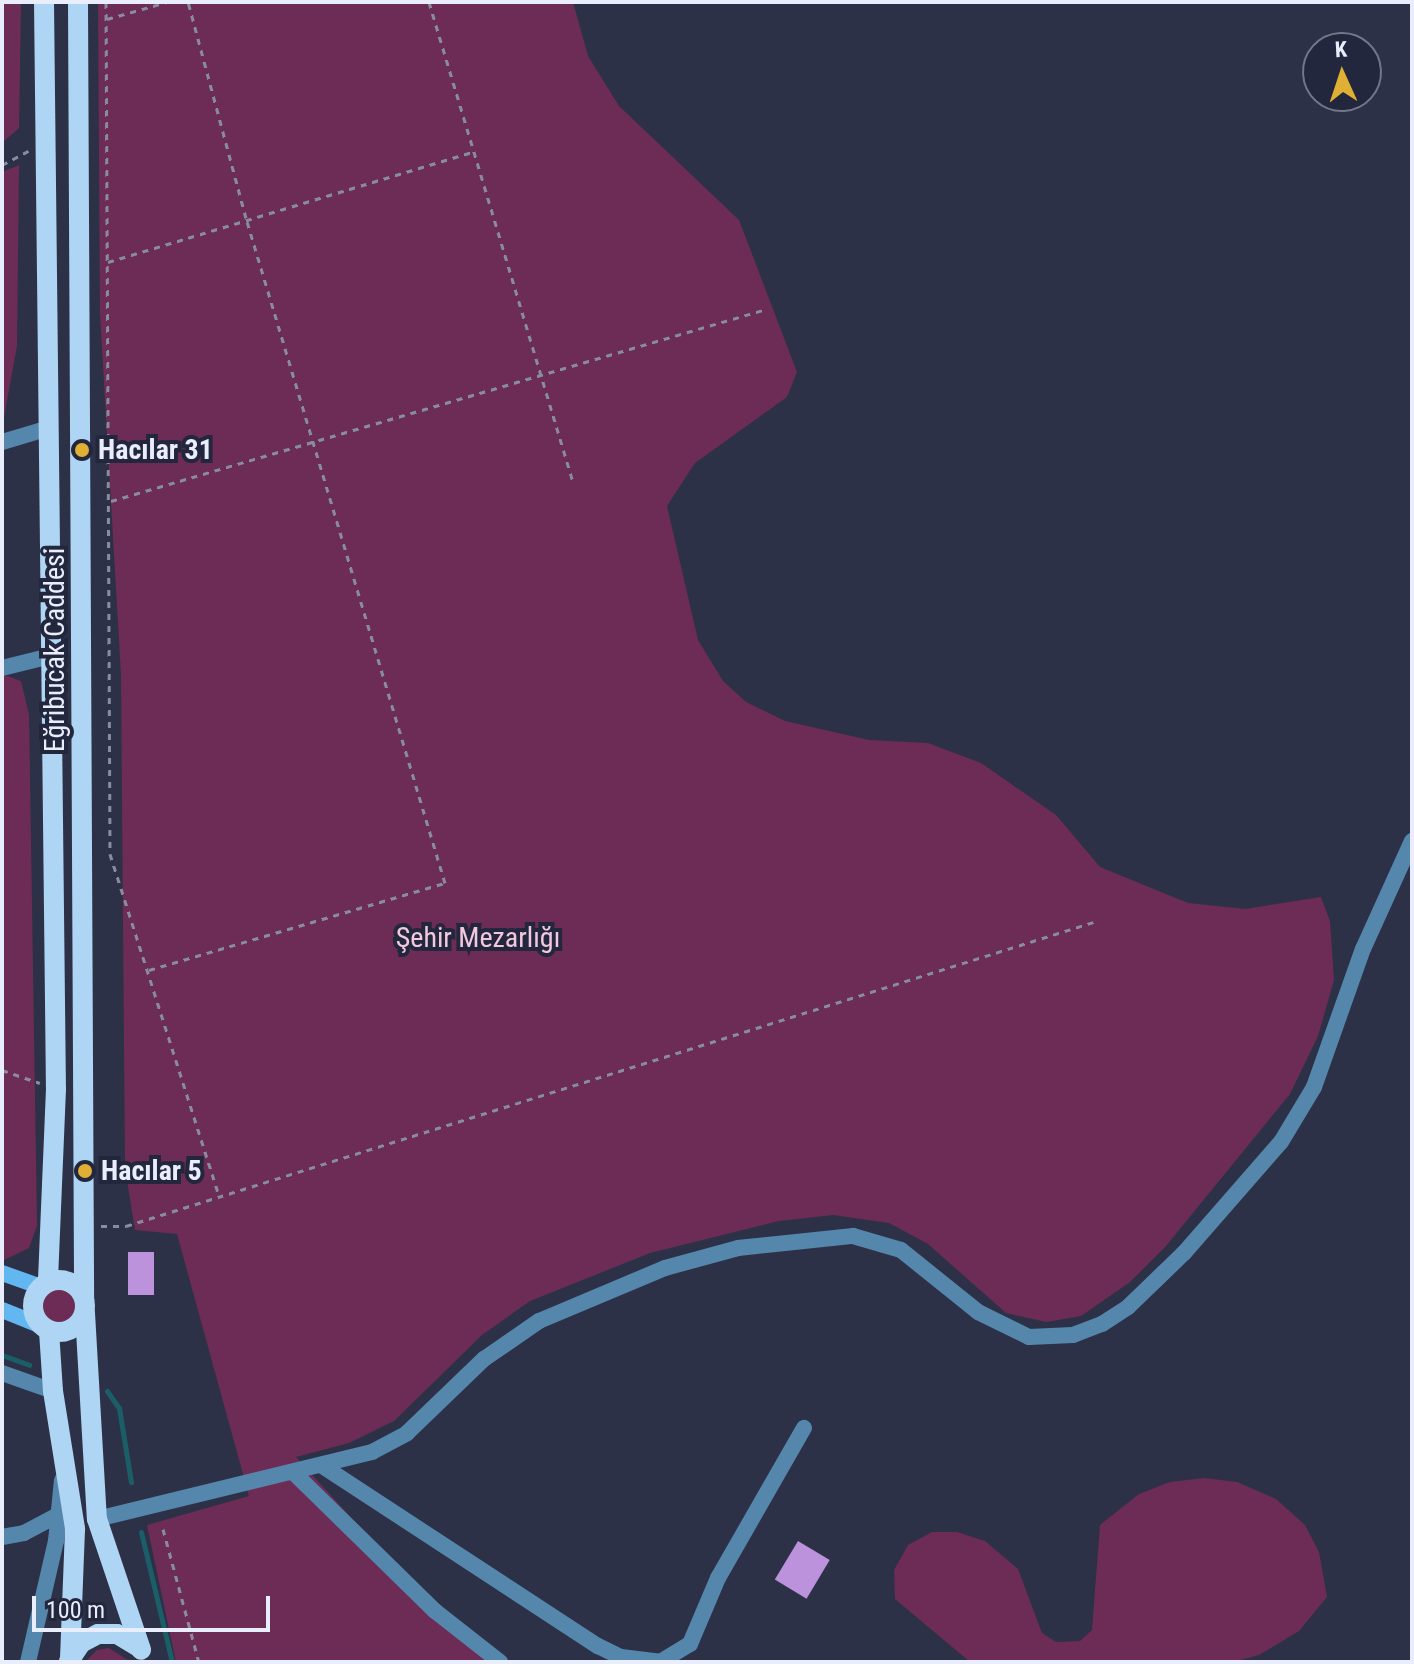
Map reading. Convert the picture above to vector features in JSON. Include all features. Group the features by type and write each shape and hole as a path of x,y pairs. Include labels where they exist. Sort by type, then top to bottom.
{"main road":[{"name":"Eğribucak Caddesi","path":"44,2 46,429 56,1089 44,1284"},
{"name":"Eğribucak Caddesi","path":"78,2 85,1306 97,1519 144,1656"},
{"path":"2,1273 44,1284 70,1282 85,1306 70,1330 45,1328 2,1310"},
{"path":"44,1284 32,1307 45,1328 75,1529 69,1660"},
{"path":"69,1660 81,1643 108,1632 127,1637 144,1656"}],"street":[{"path":"2,442 46,429"},
{"path":"2,668 50,656"},
{"path":"97,1519 372,1452 407,1433 484,1359 539,1321 665,1268 738,1248 853,1236 901,1250 978,1312 1029,1337 1073,1335 1102,1324 1128,1307 1184,1253 1281,1142 1314,1087 1363,949 1412,841"},
{"path":"2,1373 53,1391"},
{"path":"321,1465 598,1646 621,1657 660,1662 690,1644 718,1578 804,1428"},
{"path":"28,1662 59,1514 64,1463"},
{"path":"293,1472 435,1611 500,1662"},
{"path":"2,1537 24,1533 59,1514"}],"path":[{"path":"106,2 111,501 110,854 218,1192"},
{"path":"107,19 167,2"},
{"path":"149,970 445,883 246,218 188,2"},
{"path":"429,2 573,482"},
{"path":"2,165 45,142"},
{"path":"108,262 475,151"},
{"path":"111,501 763,310"},
{"path":"85,1227 126,1226 218,1192 1097,921"},
{"path":"2,1070 56,1089"},
{"path":"163,1529 199,1662"}],"green space":[{"path":"2,2 21,2 19,128 2,143"},
{"name":"Şehir Mezarlığı","path":"98,2 573,2 588,56 619,106 739,220 797,372 787,397 695,463 667,506 698,640 723,681 746,702 785,721 869,740 928,743 981,763 1056,815 1100,867 1188,903 1245,909 1321,897 1330,921 1334,980 1318,1036 1290,1094 1166,1246 1130,1282 1081,1316 1046,1322 1006,1313 928,1244 889,1223 833,1215 779,1221 650,1253 530,1301 482,1335 394,1421 349,1443 296,1457 404,1576 510,1662 176,1662 147,1525 249,1496 177,1234 135,1230 125,1168 121,674 100,314"},
{"path":"19,165 17,346 2,428 2,172"},
{"path":"2,674 21,681 29,714 37,1226 29,1248 2,1261"},
{"path":"59,1289 71,1294 76,1306 71,1318 59,1323 47,1318 42,1306 47,1294"},
{"path":"1204,1478 1237,1482 1276,1499 1305,1525 1319,1552 1327,1597 1299,1631 1259,1655 1233,1662 970,1662 895,1599 894,1570 908,1545 932,1532 957,1532 985,1541 1018,1569 1042,1633 1056,1642 1080,1641 1092,1630 1100,1525 1139,1494 1170,1482"},
{"path":"109,1648 131,1662 85,1662 97,1650"}],"building":[{"path":"128,1252 154,1252 154,1295 128,1295"},
{"path":"798,1541 830,1560 807,1599 775,1580"}],"waterway":[{"path":"2,1355 29,1365"},
{"path":"107,1391 119,1408 131,1482"},
{"path":"141,1532 172,1662"}],"place":[{"name":"Hacılar 31","path":"82,450"},
{"name":"Hacılar 5","path":"85,1171"}]}
